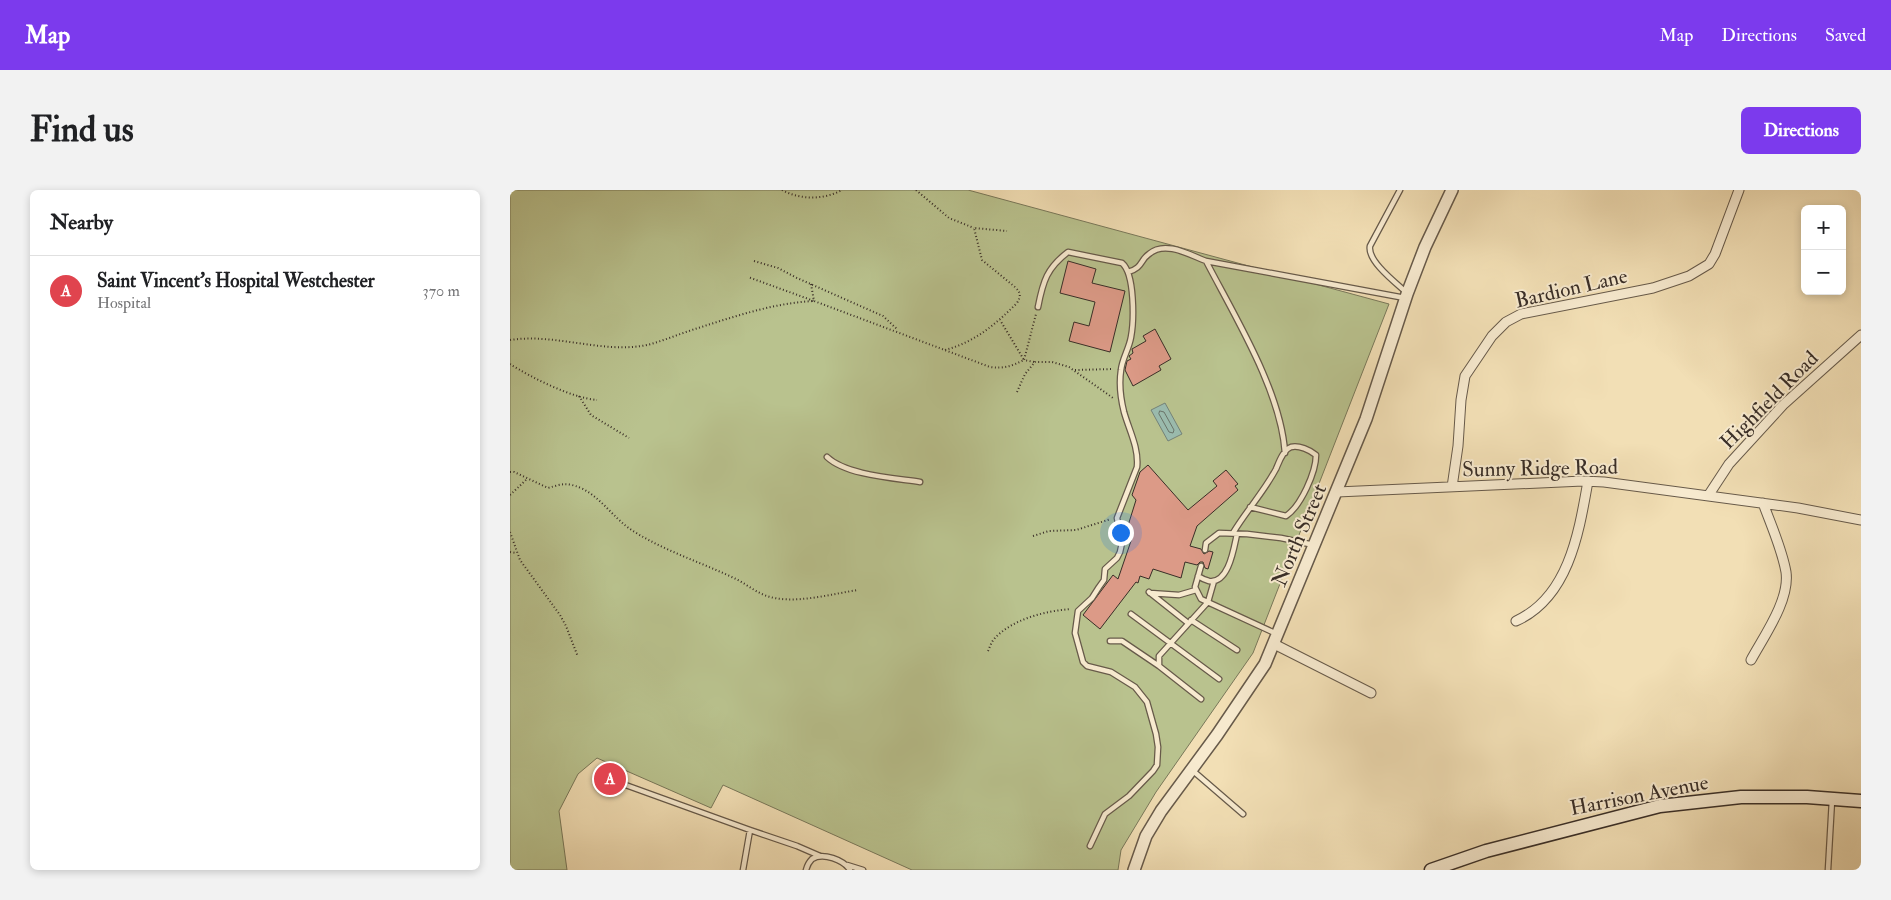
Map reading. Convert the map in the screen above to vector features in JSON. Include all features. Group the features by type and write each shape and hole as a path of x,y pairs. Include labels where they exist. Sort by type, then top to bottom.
{"main road":[{"name":"Harrison Avenue","path":"1431,870 1486,851 1660,806 1741,797 1807,797 1861,801"}],"street":[{"name":"North Street","path":"1134,870 1146,836 1160,811 1265,664 1366,419 1406,296 1425,247 1452,190"},
{"name":"Bardion Lane","path":"1452,487 1465,376 1492,336 1506,322 1521,314 1653,288 1689,276 1709,264 1715,254 1739,190"},
{"name":"Highfield Road","path":"1708,496 1729,464 1783,405 1861,335"},
{"name":"Sunny Ridge Road","path":"1337,492 1588,481 1763,503 1861,520"},
{"path":"1516,621 1526,617 1543,603 1561,578 1578,535 1588,481"},
{"path":"1751,660 1780,606 1786,589 1786,573 1782,556 1763,503"},
{"path":"1276,639 1371,693"}],"lane":[{"path":"1400,190 1369,251 1372,259 1406,296"},
{"path":"1128,272 1139,267 1147,254 1166,248 1206,261 1406,296"},
{"path":"1038,307 1042,286 1048,271 1058,259 1068,252 1122,263 1128,272 1132,322 1128,348 1120,369 1123,405 1138,461 1126,498 1117,518 1122,543 1120,552 1106,569 1104,580 1100,587 1092,598 1078,611 1075,633 1082,662 1087,666 1110,672 1135,687 1142,694 1150,709 1158,747 1157,765 1129,796 1105,814 1090,846"},
{"path":"1206,261 1253,354 1274,401 1284,438 1285,453"},
{"path":"1198,576 1208,581 1214,581 1225,573 1232,558 1235,533 1250,508 1268,484 1289,448 1298,446 1316,455 1316,462 1299,503 1286,516 1250,508"},
{"path":"827,457 841,466 871,474 920,482"},
{"path":"1205,550 1206,543 1219,533 1281,538 1315,545"},
{"path":"1201,566 1194,584 1201,599 1276,639"},
{"path":"1159,666 1159,656 1208,602 1214,581"},
{"path":"1196,590 1179,595 1149,592 1190,622 1237,650"},
{"path":"1131,614 1219,679"},
{"path":"1110,641 1122,641 1159,666 1201,699"},
{"path":"1191,770 1243,814"},
{"path":"620,783 862,870"},
{"path":"1828,870 1832,798"},
{"path":"742,870 750,830"},
{"path":"806,870 812,859 820,856"},
{"path":"847,864 850,870"}],"path":[{"path":"782,190 793,195 812,197 833,194 842,190"},
{"path":"916,190 954,222 974,228 1007,231"},
{"path":"945,350 966,343 985,332 1017,303 1020,297 1020,292 982,260 974,228"},
{"path":"754,262 769,264 883,316 899,332"},
{"path":"748,277 999,369 1024,360 1052,362 1069,367 1123,405"},
{"path":"811,284 814,301"},
{"path":"510,337 512,340 540,338 612,346 648,344 789,302 814,301"},
{"path":"1024,360 1038,307"},
{"path":"1000,320 1024,360"},
{"path":"1017,392 1025,374 1035,362"},
{"path":"510,364 528,375 579,396 597,400"},
{"path":"1075,370 1120,369"},
{"path":"579,396 591,415 629,438"},
{"path":"510,472 548,488 558,484 579,487 599,500 614,517 634,532 736,579 767,596 790,599 858,590"},
{"path":"510,495 527,479"},
{"path":"1033,536 1049,531 1076,530 1117,518"},
{"path":"510,532 515,543 516,553 526,570 560,615 578,657"},
{"path":"510,552 516,553"},
{"path":"988,651 996,636 1022,620 1061,610 1078,611"}],"green space":[{"path":"510,190 968,190 1389,304 1253,653 1156,792 1121,850 1118,870 912,870 723,785 711,808 597,758 578,774 559,811 567,870 510,870"}],"water":[{"path":"1165,403 1182,434 1168,441 1151,410"}],"building":[{"path":"1068,261 1096,269 1092,283 1125,291 1110,352 1069,341 1074,322 1089,326 1095,302 1060,293"},
{"path":"1155,329 1171,359 1159,366 1161,370 1133,386 1125,370 1127,361 1131,359 1129,356 1133,353 1132,349 1146,341 1143,336"},
{"path":"1148,465 1188,510 1217,486 1213,481 1226,470 1238,484 1235,486 1238,490 1197,526 1190,546 1201,549 1204,554 1209,551 1213,552 1208,569 1205,568 1203,562 1197,565 1185,562 1181,578 1153,569 1149,579 1140,576 1138,583 1136,582 1100,629 1083,615 1113,575 1118,579 1132,538 1126,532 1136,500 1132,495 1140,472"}],"place":[{"name":"Saint Vincent's Hospital Westchester","path":"610,779"}]}
